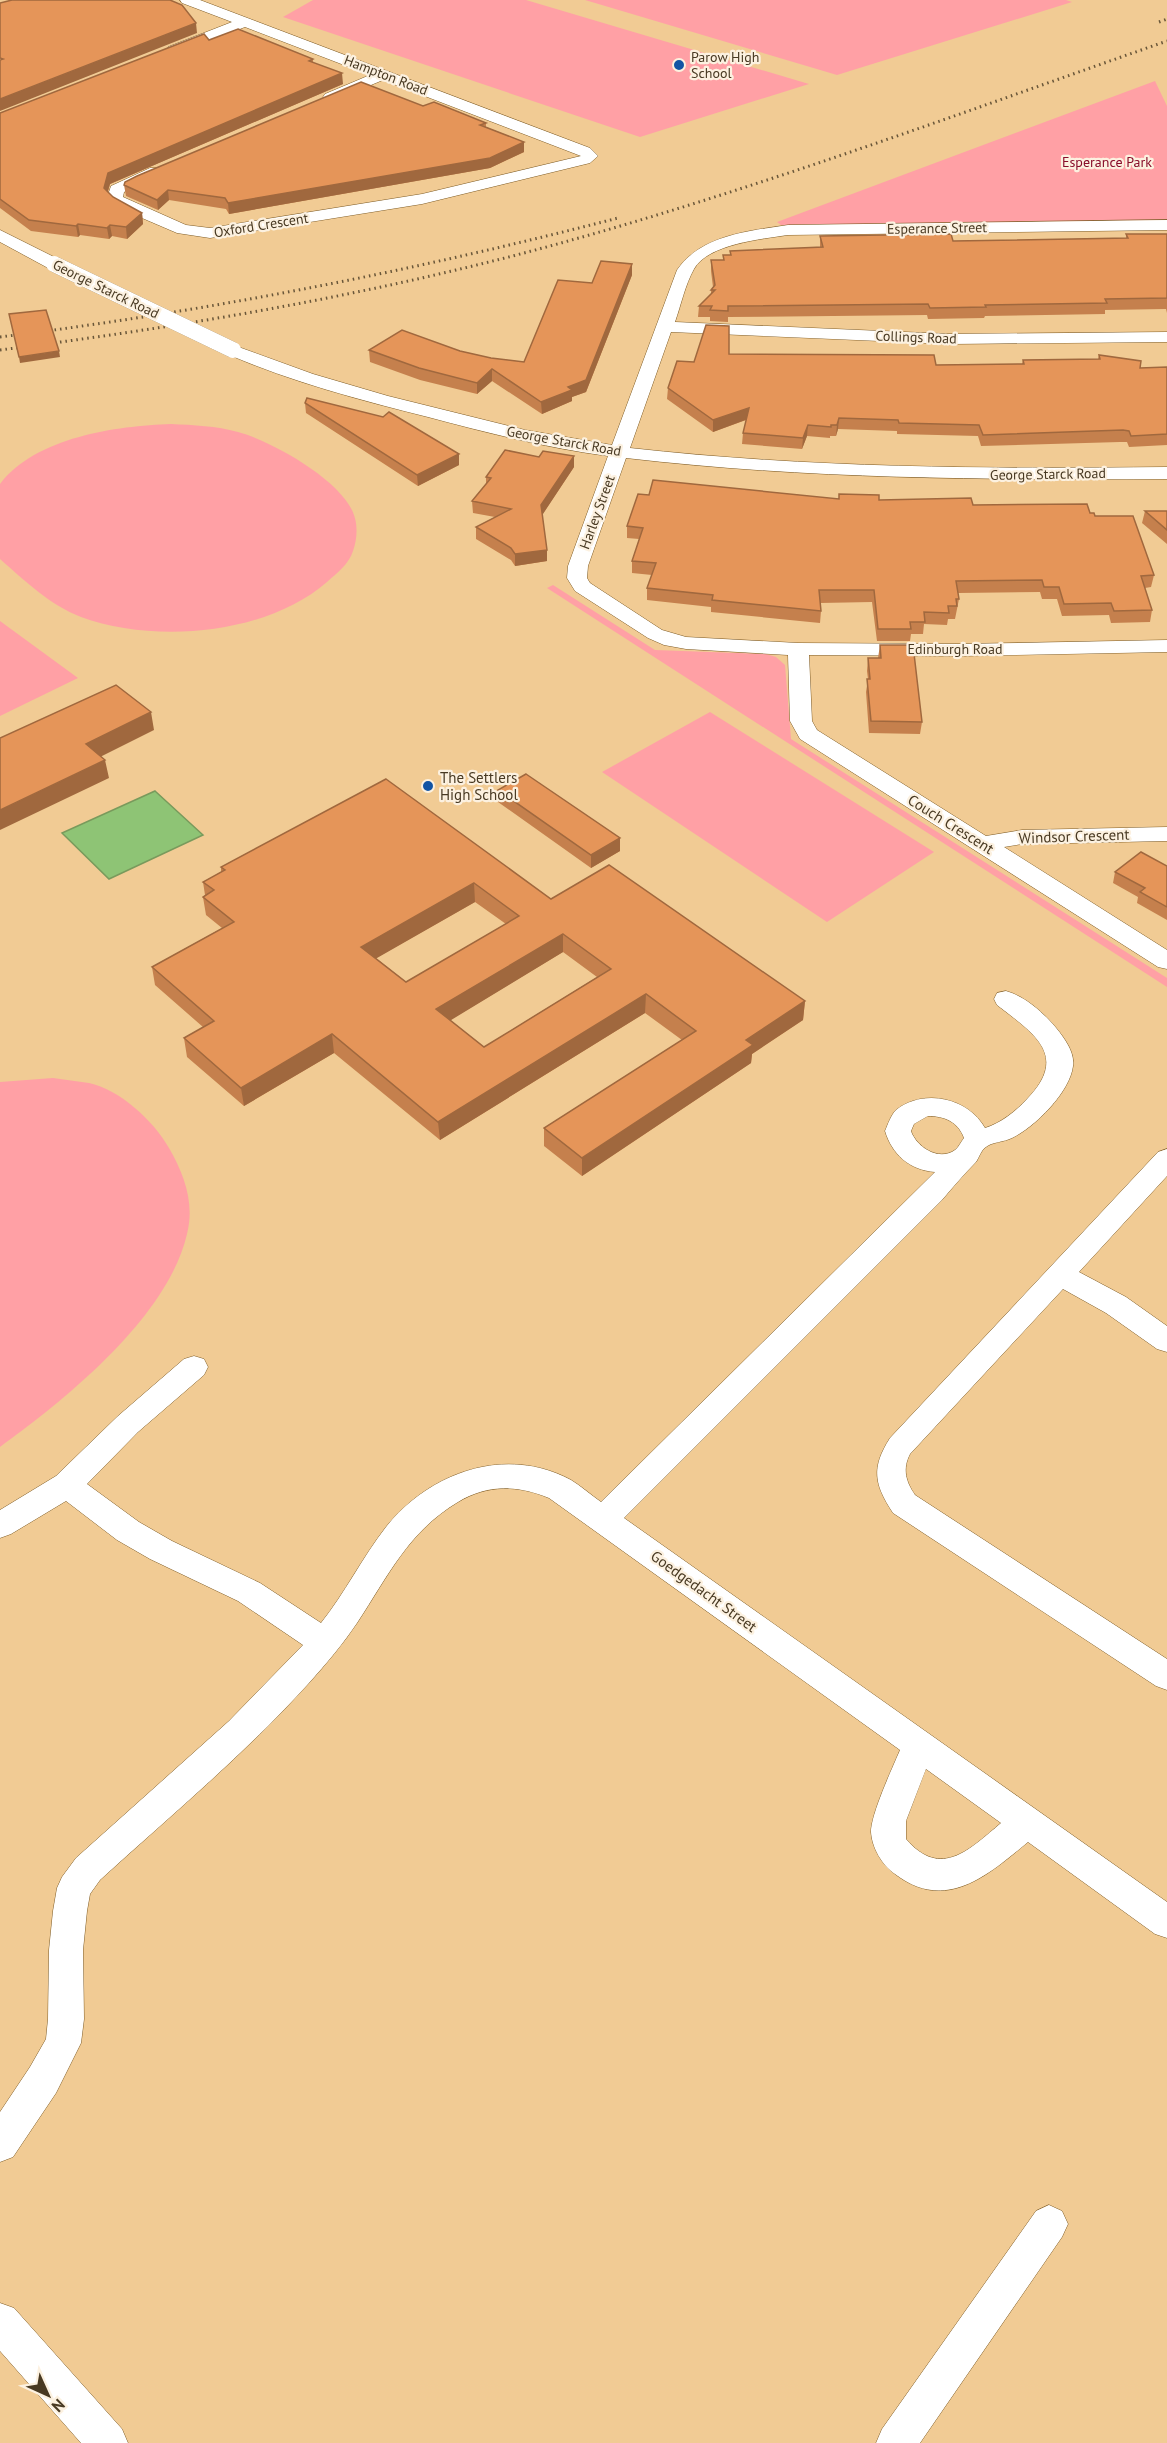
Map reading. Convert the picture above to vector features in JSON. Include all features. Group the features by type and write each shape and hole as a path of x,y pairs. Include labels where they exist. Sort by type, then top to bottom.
{"street":[{"name":"Hampton Road","path":"188,0 585,151"},
{"path":"156,57 245,22"},
{"path":"318,102 384,74"},
{"name":"Oxford Crescent","path":"176,163 117,189 115,198 120,203 183,230 210,233 457,191 585,160 590,156 585,151"},
{"name":"Esperance Street","path":"710,249 763,234 788,230 1167,225"},
{"name":"George Starck Road","path":"0,235 54,264 233,350 294,374 383,401 549,441 619,452 803,469 967,475 1167,473"},
{"name":"Harley Street","path":"671,641 655,634 582,587 577,578 578,566 687,265 691,259 710,249"},
{"name":"Collings Road","path":"665,327 950,339 1167,337"},
{"name":"Edinburgh Road","path":"671,641 798,649 960,650 1167,646"},
{"name":"Couch Crescent","path":"798,649 801,722 808,734 1167,961"},
{"name":"Windsor Crescent","path":"983,844 1022,837 1167,834"},
{"path":"603,1519 933,1193 961,1160 970,1154 977,1139 1005,1130 1043,1098 1060,1073 1060,1057 1053,1042 1040,1027 1006,999"},
{"path":"961,1160 950,1163 925,1161 914,1156 899,1142 899,1124 913,1111 937,1107 960,1114 969,1121 977,1139"},
{"path":"1167,1159 900,1446 890,1466 894,1491 904,1504 1167,1676"},
{"path":"923,1201 925,1161"},
{"path":"1060,1274 1116,1305 1167,1341"},
{"path":"0,1525 67,1485 128,1424 194,1367"},
{"name":"Goedgedacht Street","path":"0,2144 44,2080 63,2043 66,2019 66,1950 74,1888 88,1869 284,1688 325,1642 409,1522 450,1492 475,1480 506,1474 526,1476 560,1489 1167,1922"},
{"path":"67,1485 128,1531 161,1550 249,1592 325,1642"},
{"path":"918,1746 887,1822 892,1846 907,1864 933,1875 954,1874 976,1863 1027,1822"},
{"path":"896,2443 1048,2224"},
{"path":"0,2322 108,2443"}],"green space":[{"path":"313,0 526,0 809,84 640,137 283,17"},
{"path":"585,0 1066,0 1072,2 837,75"},
{"name":"Esperance Park","path":"1155,81 1167,106 1167,220 781,225 777,222"},
{"path":"171,424 197,425 238,432 287,453 321,476 347,502 354,515 355,542 346,564 327,582 302,600 273,614 209,630 175,632 110,625 81,617 48,599 0,559 0,484 15,468 34,455 78,437 102,431"},
{"path":"553,585 655,650 766,654 776,657 785,665 791,739 1167,978 1167,987 547,588"},
{"path":"0,621 78,678 0,716"},
{"path":"710,712 934,852 827,922 602,772"},
{"path":"53,1078 100,1086 124,1099 145,1117 169,1148 179,1168 187,1189 189,1222 176,1265 159,1296 137,1325 83,1380 0,1447 0,1082"}],"shaded area":[{"path":"155,791 203,835 109,879 62,833"}],"building":[{"path":"12,0 170,0 182,5 196,23 0,99 0,60 3,59 0,58 0,3"},
{"path":"238,29 313,59 309,61 342,73 108,173 104,188 113,197 142,213 126,227 110,225 107,228 78,224 76,226 29,220 0,199 0,113 204,34 209,40"},
{"path":"361,82 423,106 434,102 486,123 480,125 524,142 490,158 228,203 225,198 168,190 157,200 124,185 125,182 137,176"},
{"path":"951,234 953,241 1128,238 1126,234 1167,234 1167,298 1105,299 1107,303 930,308 928,304 728,306 728,311 710,310 712,306 699,306 715,290 711,290 715,285 711,260 724,260 723,255 731,255 730,251 823,247 820,236"},
{"path":"601,261 632,264 586,380 568,387 572,390 541,402 492,369 477,383 419,368 369,350 402,330 460,351 524,362 558,280 592,283"},
{"path":"46,310 59,351 19,357 9,314"},
{"path":"706,325 729,326 729,354 934,355 936,365 1024,364 1023,360 1100,359 1099,355 1141,361 1140,368 1167,367 1167,434 1131,436 1129,431 1123,430 983,435 979,425 899,423 898,420 839,418 837,425 831,425 831,427 808,425 803,438 743,433 749,408 713,420 668,388 677,361 694,362"},
{"path":"307,398 383,417 389,412 459,454 417,475 305,403"},
{"path":"505,450 539,457 543,451 574,456 541,505 547,550 515,554 511,548 476,527 511,509 472,501 491,478 486,477"},
{"path":"653,480 839,499 839,494 879,495 879,500 971,498 973,505 1087,504 1090,513 1094,513 1095,516 1133,516 1154,575 1141,576 1152,610 1114,611 1111,603 1064,604 1059,587 1044,587 1042,580 956,581 959,599 956,599 957,606 948,606 949,613 924,612 925,622 910,622 911,629 878,629 874,590 819,590 821,611 712,600 713,595 647,588 656,563 632,561 643,528 627,526 638,494 649,495"},
{"path":"1145,511 1167,511 1167,530"},
{"path":"880,645 913,645 922,722 871,721 867,679 870,679 868,658 881,658"},
{"path":"116,685 151,712 86,744 105,760 0,810 0,738"},
{"path":"526,774 620,838 591,855 498,790"},
{"path":"386,779 551,899 609,865 805,1001 746,1040 753,1045 582,1158 544,1128 696,1031 646,994 438,1122 332,1034 241,1088 184,1038 214,1021 152,967 234,922 203,897 214,890 203,882 225,870 221,867","holes":["474,883 519,916 406,982 361,947","563,934 611,969 484,1047 436,1009"]},
{"path":"1141,852 1167,866 1167,907 1140,892 1145,888 1115,872"}],"railway":[{"path":"1159,22 1167,19"},
{"path":"0,350 282,307 422,278 561,243 790,172 1167,41"},
{"path":"0,337 156,315 311,288 465,255 618,218"}],"place":[{"name":"Parow High School","path":"679,65"},
{"name":"The Settlers High School","path":"428,786"}]}
